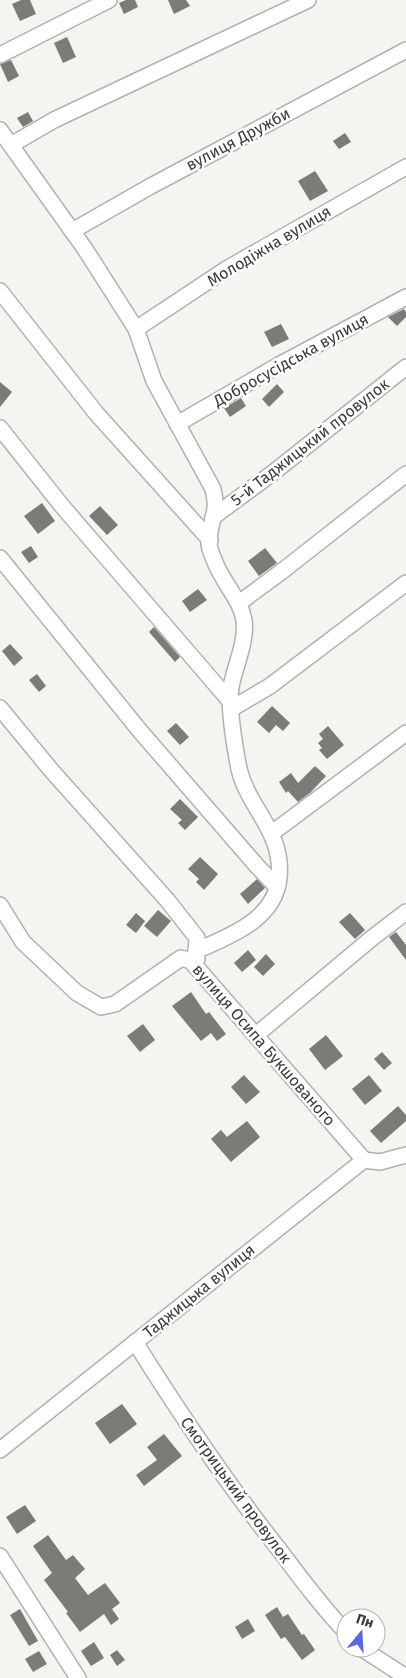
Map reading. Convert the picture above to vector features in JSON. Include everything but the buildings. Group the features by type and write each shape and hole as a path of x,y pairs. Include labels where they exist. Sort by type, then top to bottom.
{"street":[{"path":"0,54 109,0"},
{"path":"10,145 54,120 308,0"},
{"name":"вулиця Дружби","path":"72,231 159,181 406,50"},
{"path":"0,130 72,231 136,329 154,381 213,489 216,506 209,546 222,576 239,603 244,621 243,637 231,686 230,705 239,771 251,797 272,833 278,857 279,878 268,908 243,929 196,951"},
{"name":"Молодіжна вулиця","path":"136,329 228,268 406,167"},
{"path":"0,291 96,413 210,540"},
{"name":"Добросусідська вулиця","path":"177,424 279,365 406,297"},
{"name":"5-й Таджицький провулок","path":"213,517 274,472 406,368"},
{"path":"0,428 62,506 230,705"},
{"path":"239,603 282,572 406,474"},
{"path":"0,558 140,731 277,887"},
{"path":"230,705 270,686 406,583"},
{"path":"0,708 51,770 168,900 197,938 196,951 200,970"},
{"path":"272,833 406,733"},
{"name":"вулиця Осипа Букшованого","path":"0,905 23,942 77,993 101,1007 115,1004 182,958 191,961 364,1160"},
{"path":"256,1035 406,912"},
{"path":"364,1160 380,1162 406,1155"},
{"name":"Таджицька вулиця","path":"0,1450 364,1160"},
{"name":"Смотрицький провулок","path":"135,1342 170,1399 254,1518 336,1622"},
{"path":"0,1556 78,1678"},
{"path":"377,1658 406,1677"}]}
